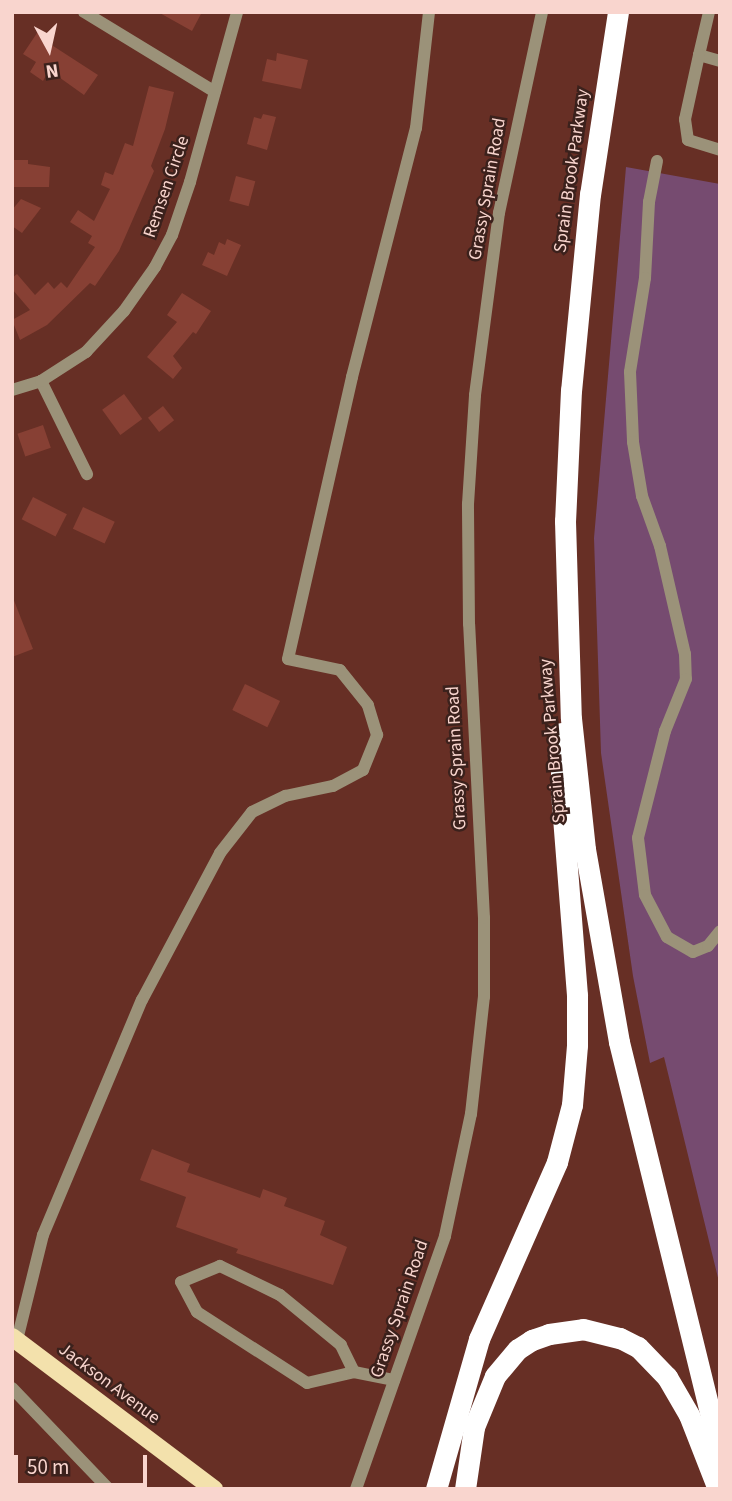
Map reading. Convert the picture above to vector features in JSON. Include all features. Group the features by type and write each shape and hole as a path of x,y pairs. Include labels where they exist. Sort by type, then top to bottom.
{"highway":[{"name":"Sprain Brook Parkway","path":"618,12 590,194 576,325 567,455 565,587 573,731 595,913 633,1106 720,1454"},
{"path":"436,1489 479,1339 558,1162 574,1095 577,995 561,791 565,587"},
{"path":"465,1489 474,1427 495,1376 518,1349 532,1340 549,1334 583,1329 620,1338 638,1347 667,1377 689,1415 718,1489"}],"main road":[{"name":"Jackson Avenue","path":"15,1339 214,1489"}],"street":[{"path":"84,12 215,92"},
{"name":"Remsen Circle","path":"12,390 41,381 86,352 124,311 155,267 172,235 237,12"},
{"path":"15,1339 43,1235 142,1000 220,853 252,812 285,796 333,786 363,770 377,735 368,705 340,670 288,659 352,377 416,128 429,12"},
{"name":"Grassy Sprain Road","path":"356,1489 445,1236 471,1114 484,997 484,918 470,679 468,503 475,395 499,213 542,12"},
{"path":"709,12 685,119 688,141 720,150"},
{"path":"699,55 720,61"},
{"path":"657,161 649,202 645,278 630,372 633,442 642,496 660,546 685,654 686,679 665,731 638,838 645,895 667,937 693,952 708,946 720,931"},
{"path":"41,381 87,474"},
{"path":"354,1372 341,1345 280,1295 220,1266 181,1282 197,1312 307,1383 354,1372 394,1380"},
{"path":"12,1388 108,1489"}],"shaded area":[{"path":"626,167 720,184 720,1286 664,1057 650,1063 633,976 601,753 594,538"}],"building":[{"path":"158,12 202,12 192,31"},
{"path":"39,30 50,38 47,42 98,75 84,95 49,70 43,81 30,72 36,62 23,54"},
{"path":"277,53 308,60 301,89 262,81 267,59 276,61"},
{"path":"149,86 174,92 165,129 151,166 154,171 119,251 95,286 90,283 47,325 20,340 12,320 30,310 12,289 12,278 17,274 35,295 48,282 54,289 61,282 67,288 95,247 88,243 92,236 70,222 78,210 94,221 110,189 101,185 105,172 113,175 125,143 133,146"},
{"path":"263,114 276,117 267,150 247,144 254,117 261,119"},
{"path":"14,160 28,160 28,164 50,167 49,187 13,187"},
{"path":"236,176 255,181 249,206 229,201"},
{"path":"21,199 41,208 22,233 12,226 12,210"},
{"path":"227,239 241,245 227,276 202,265 208,252 214,255 219,242 225,245"},
{"path":"182,293 211,311 196,334 193,332 173,356 182,368 173,379 147,357 177,322 167,315"},
{"path":"124,394 142,419 120,435 102,410"},
{"path":"163,406 174,420 159,432 148,418"},
{"path":"43,425 51,448 25,456 17,434"},
{"path":"33,497 67,514 56,537 22,519"},
{"path":"83,507 115,522 105,544 73,529"},
{"path":"12,599 33,649 12,657"},
{"path":"245,684 280,701 267,727 232,710"},
{"path":"152,1149 190,1164 187,1172 260,1198 263,1189 287,1198 284,1206 325,1221 320,1235 347,1247 333,1285 236,1253 238,1249 176,1227 186,1197 140,1180"}]}
